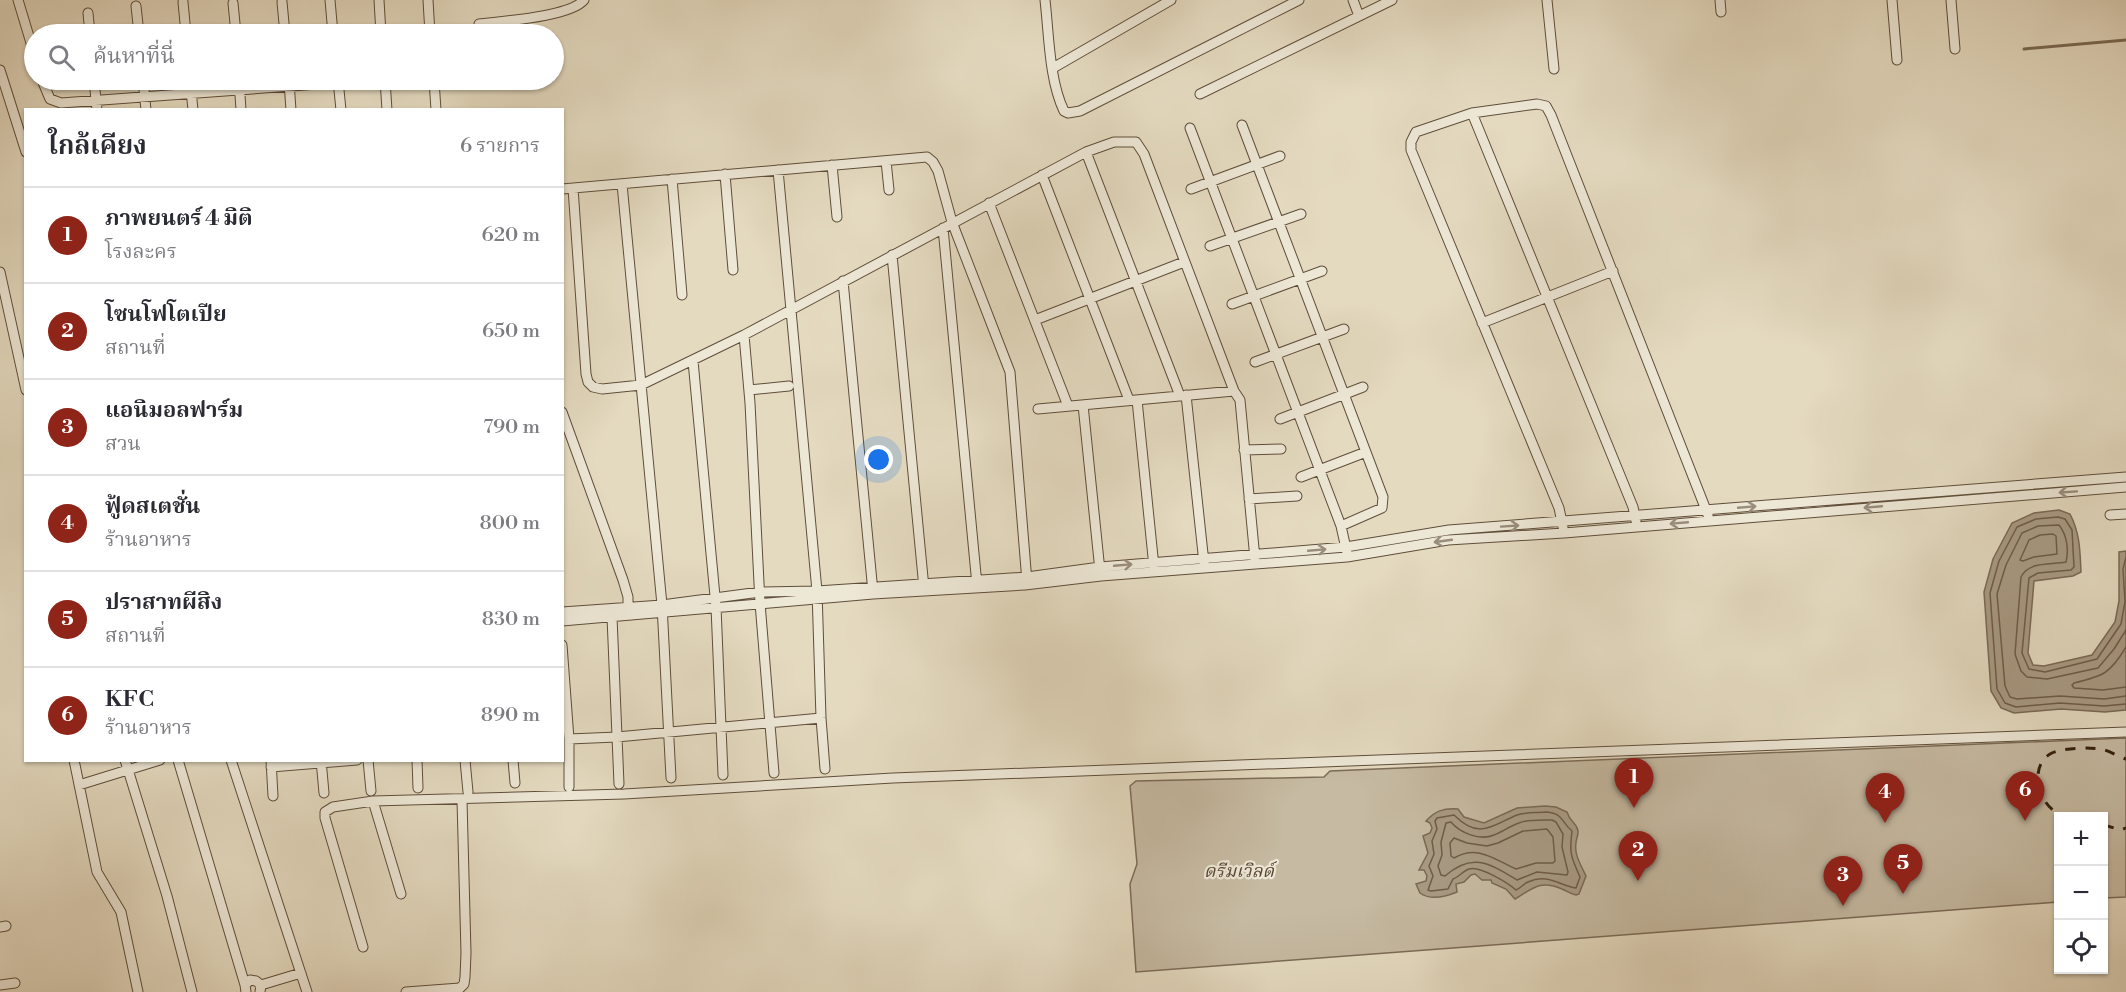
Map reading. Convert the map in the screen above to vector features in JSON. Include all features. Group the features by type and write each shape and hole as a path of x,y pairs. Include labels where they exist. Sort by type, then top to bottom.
{"street":[{"path":"18,0 25,24"},
{"path":"330,0 332,24"},
{"path":"379,0 380,24"},
{"path":"428,0 429,24"},
{"path":"479,24 533,18 574,8 584,0"},
{"path":"1045,0 1053,68 1060,103 1064,111 1075,112 1299,0"},
{"path":"1053,68 1171,0"},
{"path":"1353,0 1359,16"},
{"path":"1200,94 1392,0"},
{"path":"1548,0 1554,69"},
{"path":"1720,0 1721,12"},
{"path":"1892,0 1897,60"},
{"path":"1951,0 1955,49"},
{"path":"183,2 185,24"},
{"path":"282,2 284,24"},
{"path":"233,3 235,24"},
{"path":"136,6 138,24"},
{"path":"88,13 89,24"},
{"path":"0,70 24,146"},
{"path":"45,90 56,102 96,105 207,90"},
{"path":"95,90 96,105"},
{"path":"144,90 146,108"},
{"path":"191,90 193,108"},
{"path":"239,90 241,108"},
{"path":"290,90 291,108"},
{"path":"339,90 341,108"},
{"path":"386,90 387,108"},
{"path":"435,90 436,108"},
{"path":"1564,533 1563,522 1411,150 1411,142 1416,132 1472,113 1537,104 1546,106 1707,510 1709,521"},
{"path":"1472,113 1633,507 1636,527"},
{"path":"1242,125 1384,504 1382,508 1341,526"},
{"path":"1190,128 1274,355 1341,526 1347,552"},
{"path":"573,189 585,374 592,387 602,389 641,385 693,361 1086,152 1114,142 1136,142 1141,148 1234,391 1240,400 1255,559"},
{"path":"1086,152 1183,396 1204,563"},
{"path":"564,189 916,156 927,157 933,162 938,171 952,222 1010,372 1026,585"},
{"path":"1191,189 1280,156"},
{"path":"886,160 889,190"},
{"path":"832,165 837,216"},
{"path":"778,170 818,595 821,718 825,769"},
{"path":"725,174 733,270"},
{"path":"1042,175 1090,299 1133,400 1154,568"},
{"path":"672,179 682,295"},
{"path":"622,184 662,608 671,778"},
{"path":"989,203 1068,406"},
{"path":"1210,246 1301,214"},
{"path":"943,228 977,583"},
{"path":"892,255 924,587"},
{"path":"1035,320 1184,262"},
{"path":"1232,304 1322,271"},
{"path":"1482,323 1613,271"},
{"path":"0,272 24,381"},
{"path":"843,281 873,591"},
{"path":"1255,362 1344,329"},
{"path":"744,335 760,603 774,773"},
{"path":"693,361 715,603 723,775"},
{"path":"749,390 789,386"},
{"path":"1280,419 1363,387"},
{"path":"1038,409 1234,391"},
{"path":"1083,405 1100,572"},
{"path":"564,418 623,580 628,597 628,611"},
{"path":"1244,450 1281,449"},
{"path":"1301,477 1366,452"},
{"path":"1347,552 1449,530 1989,487 2121,483"},
{"path":"564,612 628,611 715,603 760,603 818,595 977,583 1026,585 1100,572 1347,552 1448,540 1564,533 1990,498 2121,483"},
{"path":"1989,487 1990,498"},
{"path":"1249,499 1297,496"},
{"path":"1771,505 1772,516"},
{"path":"2110,515 2126,514"},
{"path":"715,603 760,592 818,595"},
{"path":"564,621 612,617 628,611"},
{"path":"612,617 619,784"},
{"path":"564,676 569,786"},
{"path":"568,739 617,737 821,718"},
{"path":"363,947 325,812 333,807 373,801 465,796 624,794 893,777 2126,732"},
{"path":"74,762 97,872 122,912 138,992"},
{"path":"79,785 126,765 146,762"},
{"path":"179,762 245,990"},
{"path":"232,762 307,992"},
{"path":"273,796 271,764 321,762 324,793"},
{"path":"369,762 371,791"},
{"path":"417,762 418,788"},
{"path":"406,992 460,988 464,984 466,953 465,762"},
{"path":"513,762 515,783"},
{"path":"126,765 167,896 192,992"},
{"path":"373,801 401,894"},
{"path":"245,990 250,980 256,981 261,989 301,973"},
{"path":"0,985 15,983"}],"green space":[{"name":"ดรีมเวิลด์","path":"2126,738 2126,897 2108,898 2108,812 2054,812 2054,902 1136,972 1130,884 1137,864 1130,786 1136,781 1324,777 1330,771"}],"water":[{"path":"2059,510 2070,514 2076,528 2081,572 2073,576 2034,581 2028,653 2033,665 2044,666 2092,655 2115,622 2119,601 2119,552 2126,551 2126,710 2105,712 2061,709 2014,713 2001,708 1991,691 1984,592 1993,559 2012,523 2034,513"},
{"path":"1556,807 1567,812 1578,830 1576,852 1586,876 1579,894 1574,895 1554,886 1542,885 1515,899 1506,889 1492,883 1491,880 1482,880 1475,874 1464,882 1456,884 1457,892 1452,894 1433,898 1420,893 1416,884 1426,881 1427,876 1424,870 1419,870 1428,853 1423,836 1430,833 1432,828 1426,821 1433,815 1448,809 1458,809 1464,817 1484,823 1517,808"}],"waterway":[{"path":"2024,49 2126,40"}],"railway":[{"path":"2056,812 2045,801 2038,784 2040,767 2043,760 2050,754 2067,749 2095,748 2126,759"},
{"path":"2108,826 2121,830 2126,828"}],"place":[{"name":"ภาพยนตร์ 4 มิติ","path":"1634,808"},
{"name":"KFC","path":"2025,821"},
{"name":"ฟู้ดสเตชั่น","path":"1885,823"},
{"name":"โซนโฟโตเปีย","path":"1638,881"},
{"name":"ปราสาทผีสิง","path":"1903,894"},
{"name":"แอนิมอลฟาร์ม","path":"1843,906"}]}
